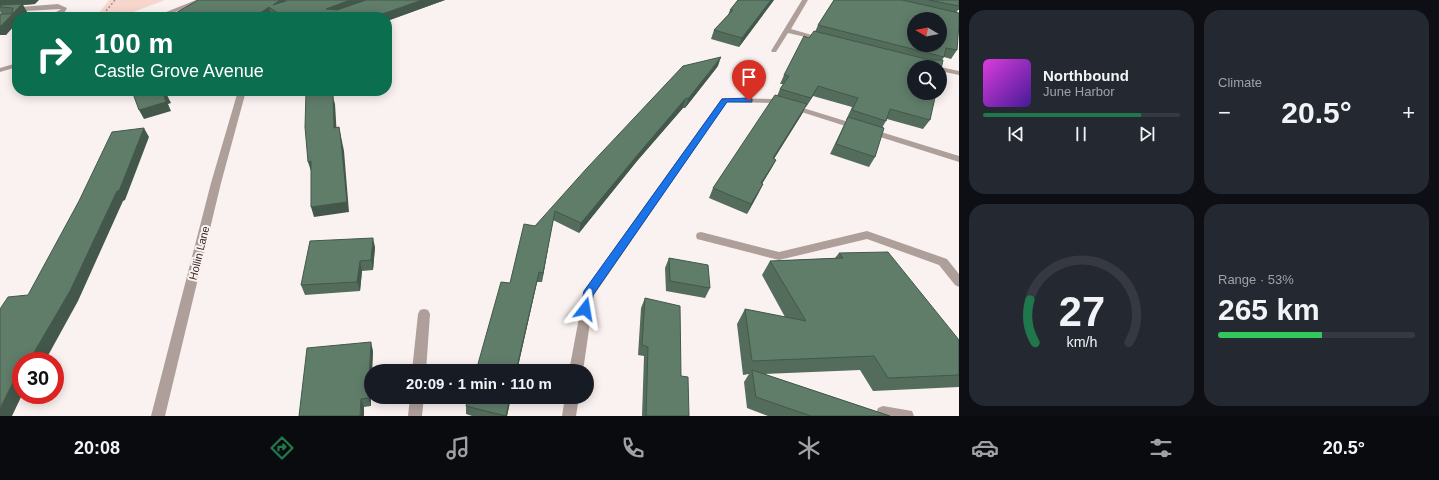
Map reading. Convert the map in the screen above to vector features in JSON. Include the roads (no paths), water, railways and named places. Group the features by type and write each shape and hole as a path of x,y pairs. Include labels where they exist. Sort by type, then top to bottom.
{"street":[{"path":"170,12 201,0"},
{"path":"774,51 805,0"},
{"path":"0,13 6,10 58,6 64,8 61,12"},
{"path":"786,30 830,41"},
{"path":"0,70 12,66"},
{"path":"947,70 959,73"},
{"name":"Hollin Lane","path":"158,416 214,191 241,96"},
{"path":"577,364 588,294 725,100 774,101 959,159"},
{"path":"701,236 779,256 867,235 943,262 959,282"},
{"path":"420,364 424,314"},
{"path":"415,416 416,404"},
{"path":"569,416 571,404"},
{"path":"883,413 907,416"}]}
